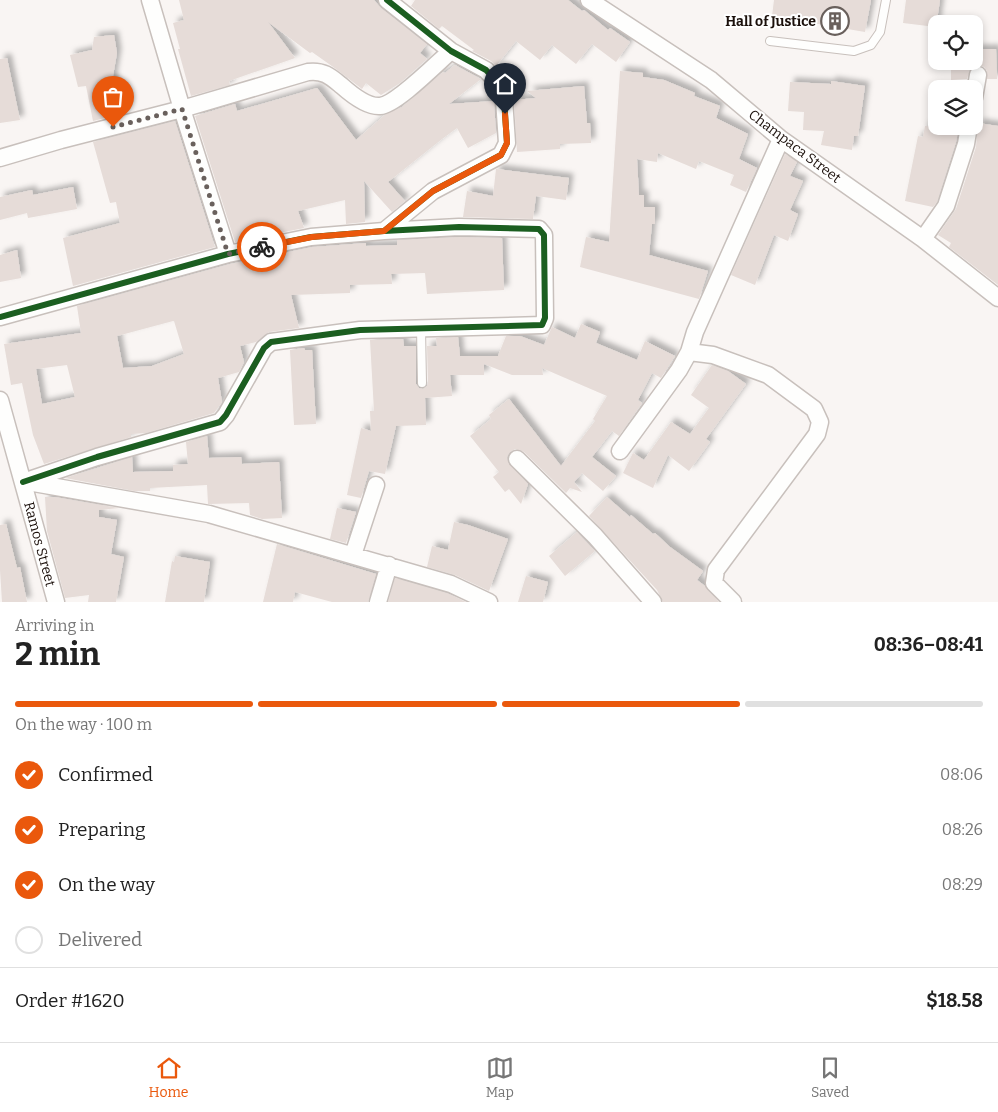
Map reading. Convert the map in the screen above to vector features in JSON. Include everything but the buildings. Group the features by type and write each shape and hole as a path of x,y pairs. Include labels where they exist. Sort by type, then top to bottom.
{"street":[{"path":"150,0 228,254"},
{"path":"384,231 433,191 501,155 507,143 504,99 499,84 486,70 451,51 387,0"},
{"name":"Champaca Street","path":"589,0 712,80 781,139 923,239 998,298"},
{"path":"0,158 61,140 182,109 308,72 326,73 351,94 370,104 380,106 396,99 451,51"},
{"path":"977,80 978,75"},
{"path":"923,239 946,206 968,135"},
{"path":"620,451 680,370 689,352 694,332 781,139"},
{"path":"0,318 228,254 312,237 459,227 539,229 544,235 545,318 542,325 360,330 271,342 264,348 226,415 220,422 97,457 25,482"},
{"path":"689,352 713,355 768,375 814,408 820,422 818,434 716,570 714,583 733,602"},
{"name":"Ramos Street","path":"0,400 25,482 56,602"},
{"path":"517,459 596,536 653,602"},
{"path":"25,482 209,514 450,584 489,602"},
{"path":"353,555 376,485"},
{"path":"378,602 389,565"}],"lane":[{"path":"770,41 854,51 872,45 880,32 886,0"},
{"path":"421,328 422,383"}],"cycle path":[{"path":"0,317 228,254 311,237 384,231 433,191 501,155 507,143 504,99 499,84 486,70 451,51 387,0"},
{"path":"23,482 97,457 220,422 226,415 264,348 271,342 360,330 542,325 545,318 544,235 539,229 459,227 384,231"}],"way so far":[{"path":"113,127 182,109 228,254 262,247"}],"place":[{"name":"Hall of Justice","path":"835,21"}],"route":[{"path":"262,247 312,237 384,231 433,191 501,155 507,143 505,114"}]}
